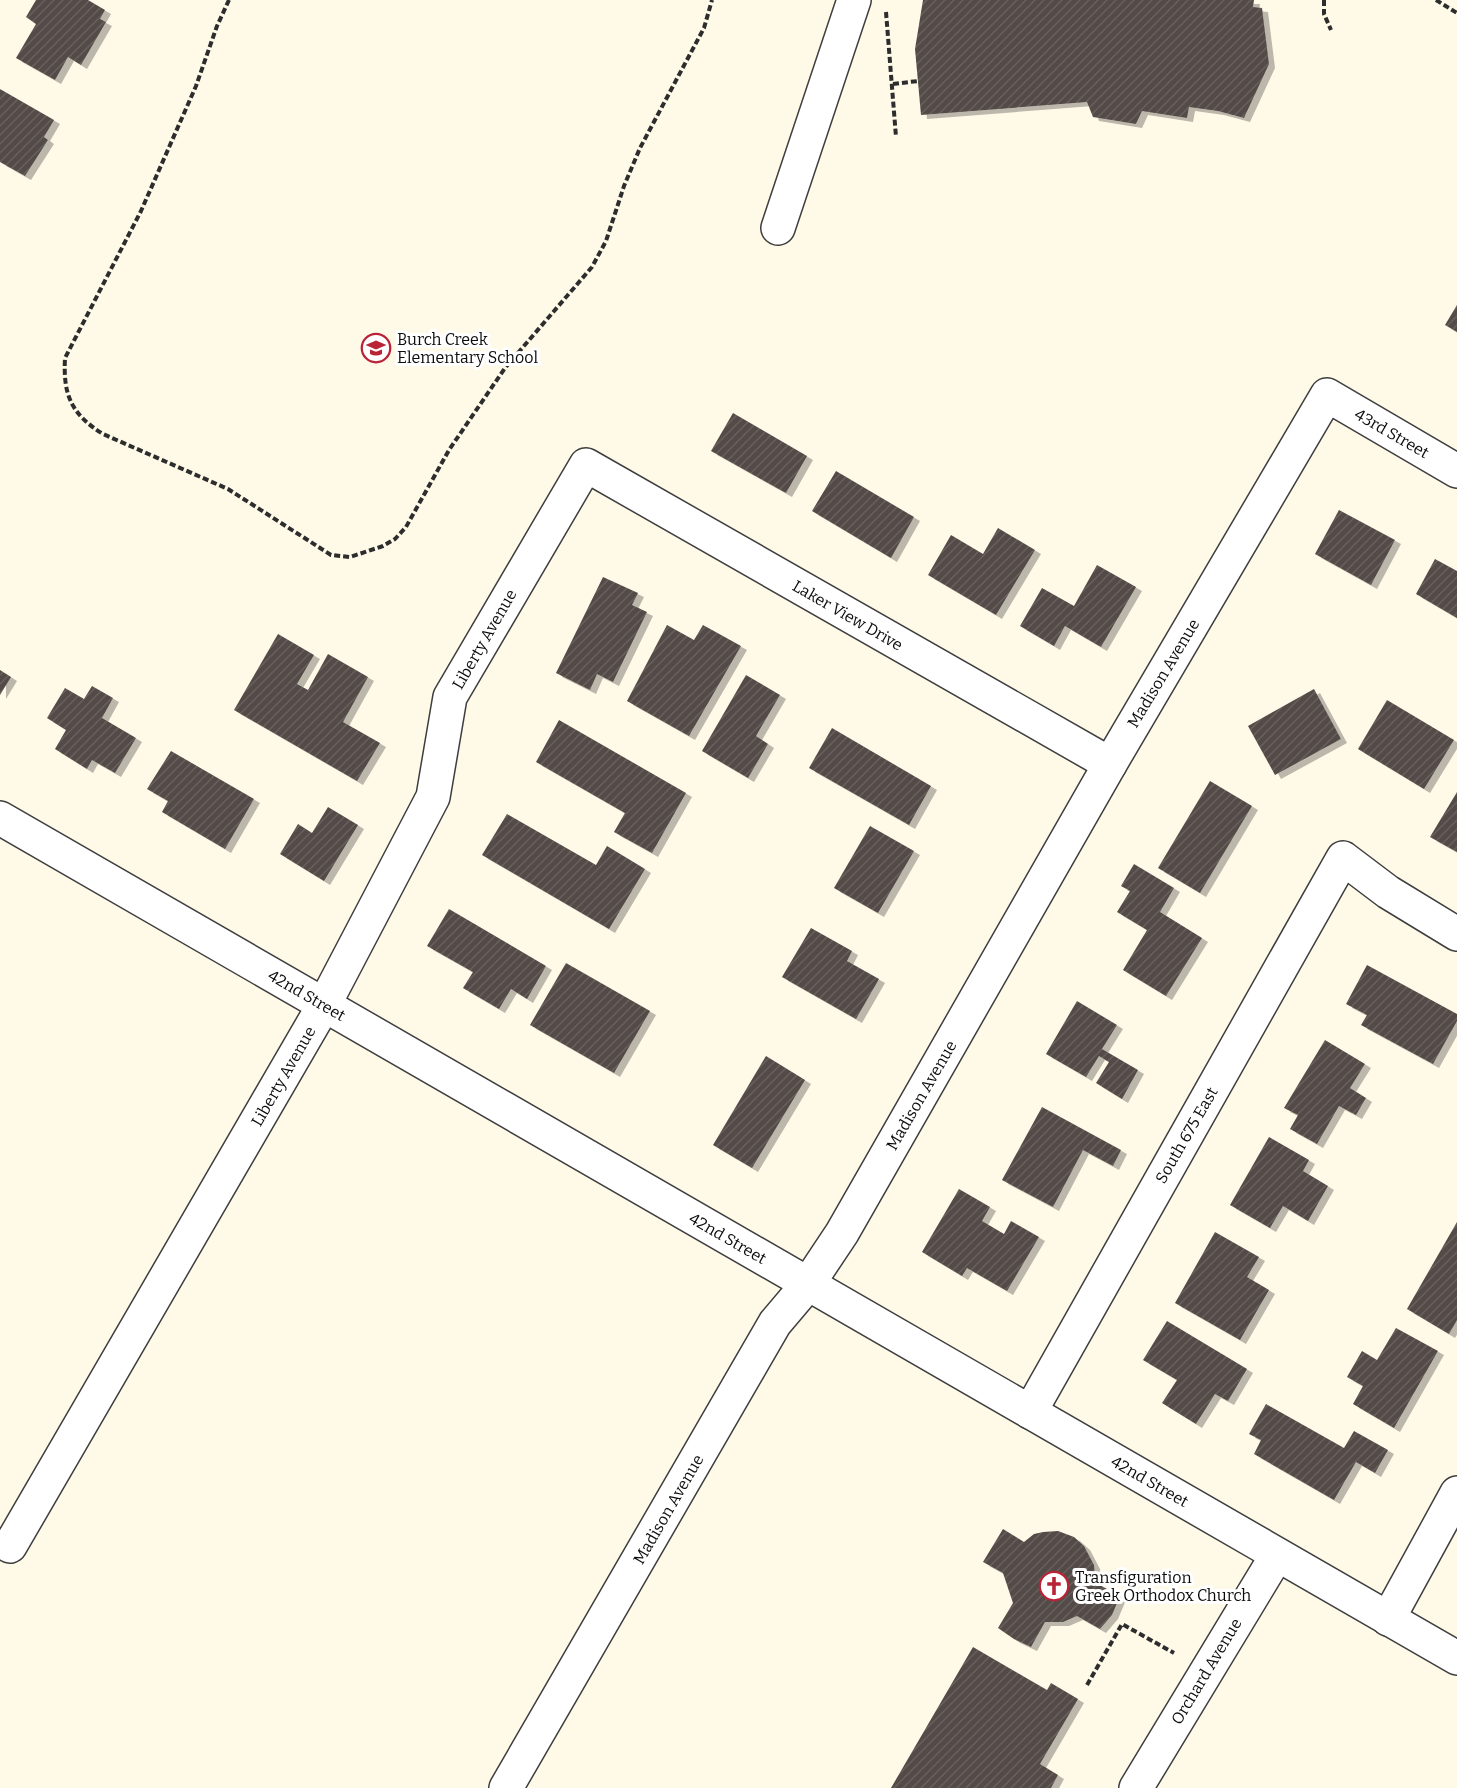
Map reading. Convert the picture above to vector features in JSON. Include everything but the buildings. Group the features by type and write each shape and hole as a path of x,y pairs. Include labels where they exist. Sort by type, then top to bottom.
{"street":[{"path":"778,228 854,0"},
{"name":"43rd Street","path":"1327,395 1457,471"},
{"name":"Madison Avenue","path":"506,1788 775,1323 808,1284 842,1233 1110,764 1327,395"},
{"name":"Laker View Drive","path":"586,465 1110,764"},
{"name":"Liberty Avenue","path":"10,1546 324,1005 433,797 450,698 586,465"},
{"name":"42nd Street","path":"0,818 1457,1658"},
{"name":"South 675 East","path":"1030,1412 1343,858 1388,892 1457,934"},
{"path":"1388,1619 1457,1493"},
{"name":"Orchard Avenue","path":"1136,1788 1277,1555"}],"path":[{"path":"229,0 217,26 196,86 141,211 64,358 64,378 71,403 77,412 84,422 103,434 228,489 331,555 350,557 383,546 395,539 406,527 449,450 505,368 592,267 606,241 624,186 640,148 704,28 712,0"},
{"path":"1324,0 1324,14 1331,30"},
{"path":"1436,0 1457,13"},
{"path":"886,9 896,137"},
{"path":"893,84 918,81"},
{"path":"1086,1685 1122,1624 1174,1653"}],"place":[{"name":"Burch Creek Elementary School","path":"376,348"},
{"name":"Transfiguration Greek Orthodox Church","path":"1054,1586"}]}
